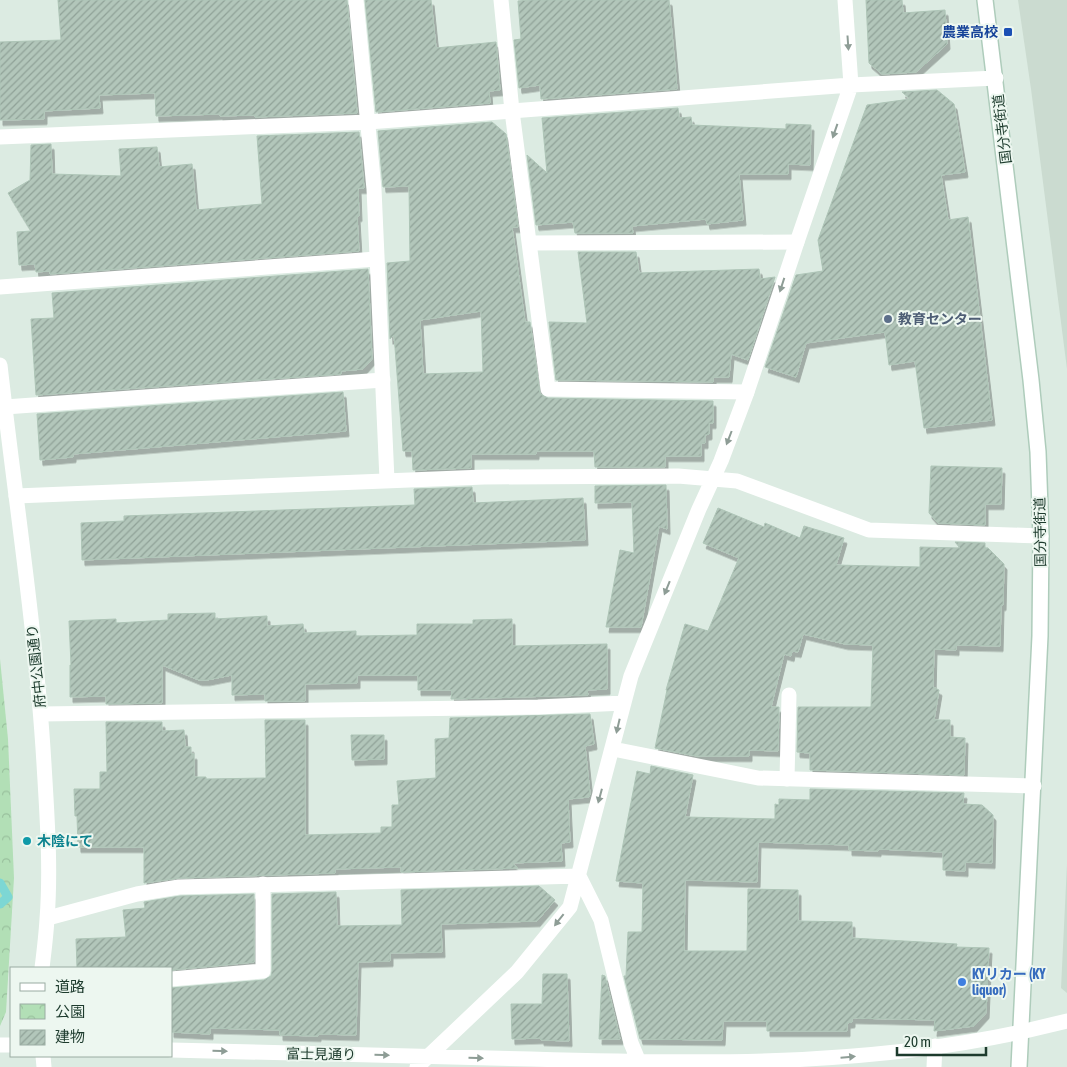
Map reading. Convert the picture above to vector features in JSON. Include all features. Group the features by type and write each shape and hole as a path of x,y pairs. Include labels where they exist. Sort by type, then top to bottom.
{"street":[{"path":"356,0 374,189 387,480"},
{"path":"501,0 512,111 548,389 747,392"},
{"path":"422,1062 517,972 570,907 624,703 638,658 713,479 747,392 851,85 845,0"},
{"name":"国分寺街道","path":"985,0 996,78 1031,380 1038,452 1041,536 1040,636 1034,786 1019,1067"},
{"path":"0,137 368,122 851,85 996,78"},
{"path":"529,243 797,242"},
{"path":"0,287 376,259"},
{"name":"府中公園通り","path":"0,365 41,714 48,847 48,918 42,967"},
{"path":"5,407 383,380"},
{"path":"16,496 484,477 678,476 737,481 869,530 1041,536"},
{"path":"786,779 790,695"},
{"path":"41,714 538,707 624,703"},
{"path":"613,749 758,778 1034,786"},
{"path":"48,918 137,894 178,887 579,876"},
{"path":"579,876 600,920 631,1043 640,1065"},
{"path":"172,979 263,971 263,884"},
{"name":"富士見通り","path":"172,1050 422,1062 640,1065 812,1060 880,1054 987,1039 1067,1021"},
{"path":"934,1067 935,1046"}],"shaded area":[{"path":"1018,0 1067,0 1067,369 1031,89"},
{"path":"1067,864 1067,993 1061,988"}],"green space":[{"path":"0,659 8,739 14,878 6,1012 0,1026"}],"building":[{"path":"58,0 347,0 357,113 255,117 255,115 220,116 220,114 156,116 155,93 99,95 100,108 44,111 44,119 0,120 0,42 61,40"},
{"path":"365,0 431,0 436,48 496,42 500,90 489,91 490,103 376,112"},
{"path":"669,0 677,89 541,99 540,85 519,88 514,40 521,39 518,1"},
{"path":"866,0 902,0 903,13 945,10 947,44 916,72 882,74 869,63"},
{"name":"教育センター","path":"937,90 954,104 965,172 941,175 948,220 968,217 992,420 924,428 915,361 889,365 885,332 806,343 796,377 765,367 796,275 823,271 818,240 867,105 910,99 902,92"},
{"path":"678,108 679,118 691,117 692,125 786,129 786,124 811,125 810,165 788,164 788,174 739,174 743,220 707,224 706,219 632,226 633,233 575,233 573,222 536,225 527,155 547,173 542,118"},
{"path":"492,122 506,134 518,227 512,227 525,322 530,322 540,394 548,398 713,401 713,423 709,423 709,434 705,435 705,443 701,443 701,456 665,456 665,467 595,467 594,451 536,451 536,454 471,454 471,468 413,470 412,451 403,451 394,335 390,339 387,263 410,261 409,186 383,187 378,131","holes":["481,311 483,372 423,374 420,320"]},
{"path":"359,132 364,188 358,188 359,251 50,274 50,271 36,272 35,264 19,265 17,232 31,231 8,193 30,180 31,145 51,144 52,174 121,176 119,149 157,147 159,167 192,164 196,210 262,204 257,136"},
{"path":"578,252 636,252 639,273 759,269 760,279 775,277 748,360 731,354 729,377 713,377 713,382 556,380 549,322 587,323"},
{"path":"368,269 372,359 363,369 341,371 341,374 36,395 31,319 54,318 52,293"},
{"path":"343,392 346,431 73,454 73,457 40,460 37,414"},
{"path":"931,466 1002,468 1001,504 985,504 985,525 938,523 929,513"},
{"path":"666,485 667,529 659,526 641,627 606,627 620,550 634,553 632,502 595,503 595,486"},
{"path":"472,487 473,503 583,498 585,540 82,560 81,523 124,521 124,516 415,505 414,489"},
{"path":"718,508 764,527 765,523 800,538 804,526 844,538 836,565 920,567 920,547 960,548 955,542 985,543 985,548 988,548 1004,564 1000,646 956,645 956,650 934,649 933,687 939,690 934,720 950,720 950,737 965,738 964,775 810,770 810,753 797,752 798,707 871,707 873,645 845,644 803,634 798,652 792,651 791,656 784,654 771,707 779,707 778,751 749,750 749,756 697,756 655,748 666,690 685,624 708,631 739,558 703,543"},
{"path":"215,613 215,619 267,616 267,626 303,624 304,633 356,631 356,636 417,635 417,624 473,624 473,620 512,619 512,646 607,644 607,689 587,690 588,695 451,699 452,690 418,690 418,675 357,675 357,683 305,684 305,701 265,701 265,694 232,695 232,675 199,680 162,665 162,703 106,704 106,696 70,697 69,621 116,619 116,623 168,620 168,614"},
{"path":"590,714 594,744 585,746 590,794 589,797 568,799 570,842 561,843 562,861 512,863 518,868 401,872 401,867 335,869 335,873 179,878 144,883 144,847 78,847 74,789 100,789 100,772 107,772 106,722 162,722 162,731 184,730 185,747 191,747 191,754 194,754 194,777 206,777 206,779 266,778 265,720 305,720 305,835 381,833 381,827 392,827 392,805 399,805 397,781 436,778 435,739 449,738 450,718"},
{"path":"351,735 384,735 384,759 352,760"},
{"path":"651,766 693,775 685,817 775,819 775,804 779,805 779,799 810,800 810,789 964,793 963,804 982,805 993,815 992,863 965,862 965,871 943,870 943,852 878,849 878,851 849,850 849,845 758,842 757,882 685,880 684,951 747,951 748,889 798,890 798,921 852,922 852,938 957,944 956,947 989,948 986,1013 974,1026 934,1031 935,1020 852,1018 852,1022 847,1023 847,1031 767,1031 767,1021 723,1021 722,1040 640,1039 624,976 626,976 628,932 642,932 643,883 616,881 637,771 650,774"},
{"path":"539,886 555,900 537,921 441,924 442,952 390,953 390,961 358,962 356,1035 280,1035 280,1030 210,1028 210,1034 172,1032 172,988 264,980 271,976 272,894 336,892 337,926 402,925 401,890"},
{"path":"254,894 254,962 172,970 172,967 77,967 76,939 126,937 123,910 145,908 144,902 180,896"},
{"path":"543,974 567,974 569,1041 541,1040 541,1038 512,1039 511,1004 542,1004"},
{"path":"602,975 605,976 620,1039 599,1039"}],"waterway":[{"path":"0,883 8,897 0,904"}],"place":[{"name":"農業高校","path":"1008,32"},
{"name":"教育センター","path":"888,319"},
{"name":"木陰にて","path":"27,841"},
{"name":"KYリカー (KY liquor)","path":"962,982"}]}
